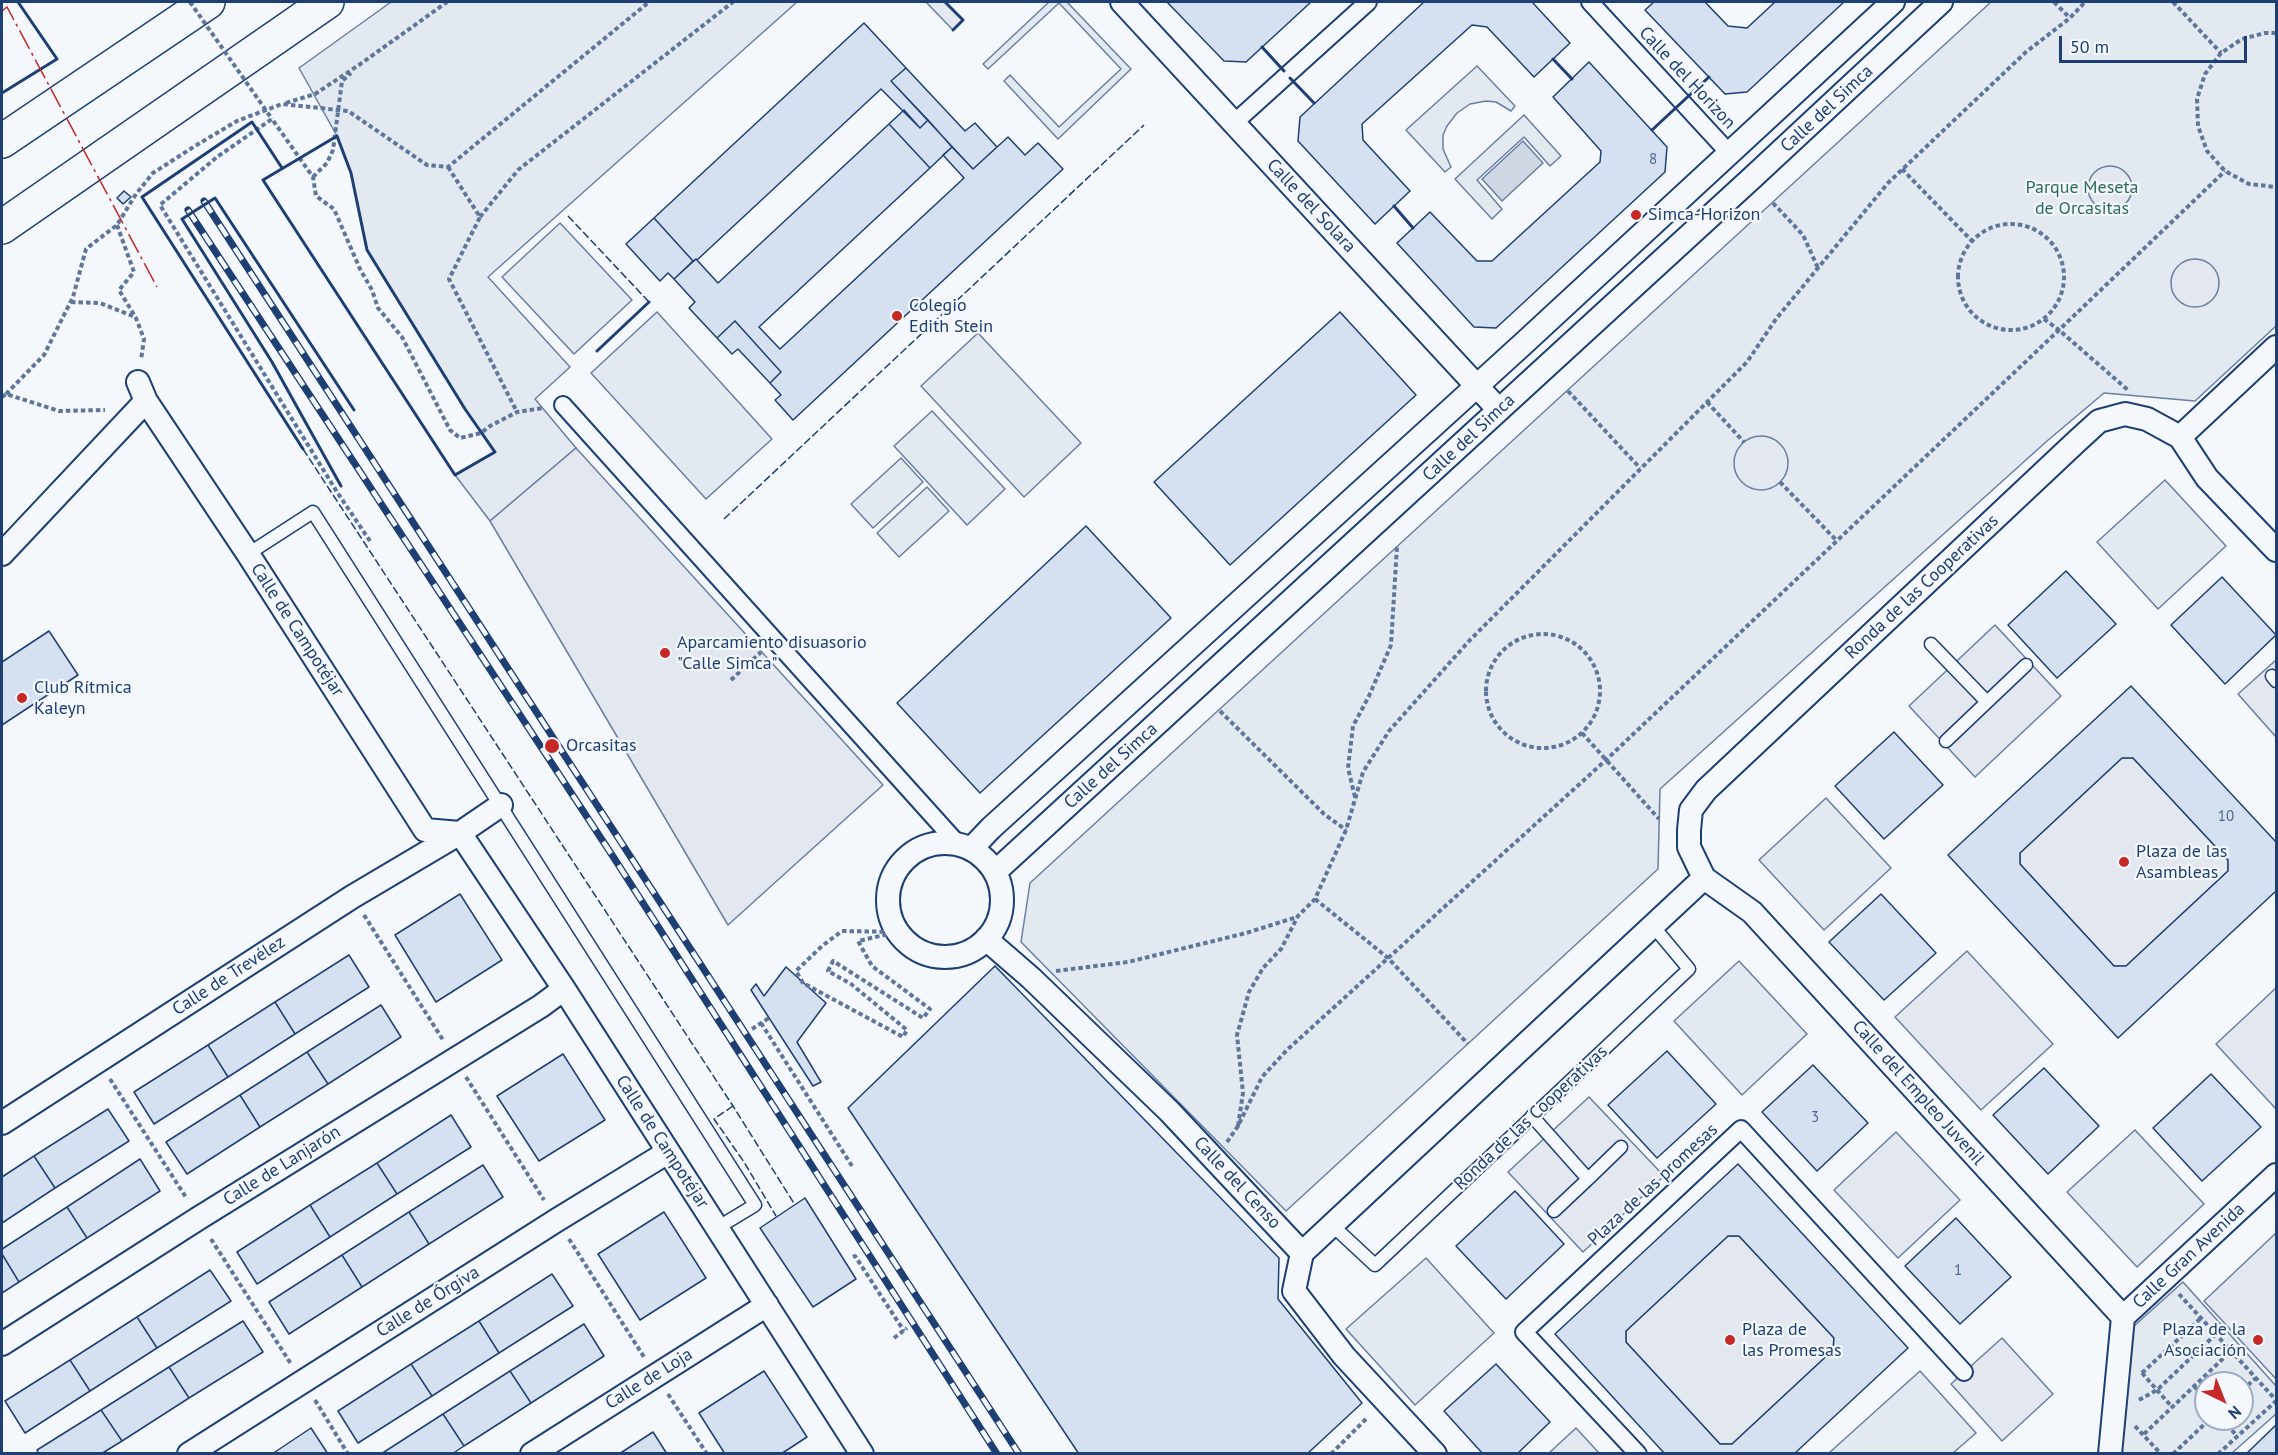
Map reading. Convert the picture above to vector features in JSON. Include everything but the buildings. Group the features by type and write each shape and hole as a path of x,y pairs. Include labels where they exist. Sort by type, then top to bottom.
{"highway":[{"path":"2,141 208,2"},
{"path":"2,227 327,2"}],"street":[{"name":"Calle del Solara","path":"1122,2 1499,410"},
{"path":"1234,123 1368,2"},
{"name":"Calle del Horizon","path":"1590,2 1731,154"},
{"name":"Calle del Simca","path":"965,847 991,828 1731,154 1893,2"},
{"name":"Calle del Simca","path":"995,872 1745,185 1941,2"},
{"path":"2277,347 2180,437 2207,478 2277,550"},
{"path":"2,554 142,392"},
{"name":"Calle de Campotéjar","path":"142,392 425,831 460,833 564,989 862,1454"},
{"path":"563,405 965,847 985,859 995,872 1002,895 999,919 987,939 970,952 951,957 930,955 912,947 898,933 889,911 889,887 899,865 911,854 926,846 942,843 965,847"},
{"name":"Ronda de las Cooperativas","path":"1704,878 1689,848 1689,830 1691,810 1706,790 2076,442 2099,421 2125,414 2147,419 2180,437"},
{"path":"460,833 501,805"},
{"name":"Calle de Trevélez","path":"2,1123 352,897 460,833"},
{"path":"1435,1454 1344,1356 1294,1291 1302,1253 1704,878"},
{"name":"Calle del Empleo Juvenil","path":"1704,878 1752,912 2123,1317"},
{"name":"Calle del Censo","path":"987,939 1031,978 1170,1112 1302,1253"},
{"name":"Calle de Lanjarón","path":"2,1344 564,989"},
{"name":"Plaza de las promesas","path":"1638,1454 1524,1332 1741,1129 1965,1372"},
{"name":"Calle de Órgiva","path":"189,1454 668,1152"},
{"name":"Calle Gran Avenida","path":"2110,1454 2123,1317 2277,1175"},
{"name":"Calle de Loja","path":"532,1454 767,1305"}],"lane":[{"path":"248,554 313,512 755,1205 717,1228"},
{"path":"1931,644 1987,702"},
{"path":"1946,741 2026,666"},
{"name":"Ronda de las Cooperativas","path":"1332,1225 1375,1265 1689,969 1653,926"},
{"path":"1532,1116 1587,1179"},
{"path":"1554,1210 1621,1147"}],"path":[{"path":"190,2 313,177 316,196 334,209 360,269 372,290 378,308 402,337 450,430 460,438 481,433 517,412 563,405"},
{"path":"117,225 134,272 119,290 136,318 144,339 142,392 103,410 59,411 4,395 44,355 71,302 86,249 117,225 136,194 153,173 237,122 315,93 359,65 447,2"},
{"path":"282,104 348,111 427,165 448,167 649,2"},
{"path":"517,412 449,279 480,217 518,170 733,2"},
{"path":"2054,2 2070,18"},
{"path":"1238,1126 1243,1093 1237,1035 1249,992 1263,968 1281,950 1298,916 1315,898 1346,830 1363,772 1389,731 1469,641 1747,362 1776,319 1835,245 1902,169 2026,52 2070,18 2085,2"},
{"path":"2173,2 2221,53"},
{"path":"2277,33 2265,33 2242,39 2221,53 2205,74 2197,99 2198,126 2207,151 2225,171 2249,184 2277,187"},
{"path":"313,177 327,163 333,150 342,97 342,81 359,65"},
{"path":"272,119 217,158 160,205 370,541"},
{"path":"448,167 480,217"},
{"path":"1902,169 1972,241"},
{"path":"1224,1148 1238,1126 1262,1077 1287,1050 1606,760 2225,171"},
{"path":"1773,203 1803,235 1818,269"},
{"path":"2002,225 2020,225 2036,230 2050,241 2060,256 2064,272 2062,290 2055,306 2044,319 2028,327 2011,330 1994,327 1978,319 1967,306 1960,290 1958,273 1962,256 1972,241 1986,230 2002,225"},
{"path":"71,302 100,303 136,318"},
{"path":"2044,319 2135,396"},
{"path":"1568,391 1640,468"},
{"path":"1707,402 1744,442"},
{"path":"1780,482 1837,541"},
{"path":"1355,798 1348,768 1353,726 1391,645 1397,546"},
{"path":"1536,634 1556,635 1574,642 1589,656 1598,674 1601,693 1597,712 1582,733 1572,741 1555,748 1537,748 1519,744 1504,734 1493,719 1486,702 1486,684 1491,666 1501,652 1517,640 1536,634"},
{"path":"731,680 774,639"},
{"path":"1220,711 1324,814 1346,830"},
{"path":"1582,733 1659,819"},
{"path":"352,897 706,1454"},
{"path":"1315,898 1388,958 1468,1044"},
{"path":"1031,978 1051,972 1128,962 1246,933 1298,916"},
{"path":"842,931 898,933 858,941 872,966 930,1009 923,1018 833,961 828,970 851,984 907,1030 903,1037 803,983 796,971 822,946 842,931"},
{"path":"752,1029 769,1018"},
{"path":"761,1023 852,1166"},
{"path":"98,1061 348,1454"},
{"path":"853,1257 855,1256 905,1330 894,1338"},
{"path":"2175,1289 2277,1401 2218,1454"},
{"path":"2135,1378 2201,1318"},
{"path":"2129,1406 2157,1390 2216,1334"},
{"path":"2210,1371 2231,1351"},
{"path":"2142,1373 2172,1407"},
{"path":"2144,1434 2194,1386"},
{"path":"1331,1454 1386,1400"},
{"path":"2128,1419 2161,1454"},
{"path":"2173,1454 2197,1431"},
{"path":"2233,1431 2237,1436"}],"green space":[{"path":"391,2 797,2 488,277 570,367 535,399 576,448 490,521 455,475 494,452 367,250 351,173 337,136 299,68"},
{"path":"926,2 945,2 963,20 953,30"},
{"path":"1049,2 1067,2 1131,69 1058,139 1004,81 1010,75 1059,127 1121,69 1059,3 988,69 983,64"},
{"name":"Parque Meseta de Orcasitas","path":"1991,2 2276,2 2276,326 2195,401 2104,393 2047,441 1660,789 1658,869 1286,1211 1021,942 1030,883"},
{"path":"1477,66 1515,106 1511,111 1496,102 1486,101 1470,104 1457,113 1443,135 1443,149 1451,167 1445,172 1406,130"},
{"path":"1524,115 1561,156 1550,166 1524,137 1477,180 1502,209 1492,219 1455,179"},
{"path":"560,223 632,300 574,354 502,277"},
{"path":"657,312 772,439 706,499 591,373"},
{"path":"978,333 1081,443 1024,497 921,386"},
{"path":"932,411 1005,489 967,525 894,446"},
{"path":"901,458 923,482 873,528 851,504"},
{"path":"2165,480 2226,546 2158,609 2097,542"},
{"path":"927,487 949,511 899,557 877,533"},
{"path":"1826,798 1891,868 1824,930 1759,860"},
{"path":"1739,961 1807,1034 1742,1095 1674,1021"},
{"path":"2135,1130 2204,1204 2137,1267 2067,1192"},
{"path":"1426,1258 1494,1333 1415,1405 1346,1329"},
{"path":"2183,1282 2276,1386 2276,1414 2232,1453 2115,1454 2122,1390 2134,1326"},
{"path":"1920,1371 1976,1433 1953,1453 1829,1453"}],"shaded area":[{"path":"1523,141 1543,163 1502,201 1482,179"},
{"path":"2110,166 2119,167 2126,172 2131,179 2131,197 2126,204 2119,209 2110,210 2101,209 2094,204 2089,197 2088,188 2089,179 2094,172 2101,167"},
{"path":"2190,259 2200,259 2212,266 2219,278 2219,288 2212,300 2200,307 2190,307 2175,296 2171,288 2171,278 2182,263"},
{"path":"1761,436 1771,438 1780,444 1786,453 1788,463 1786,473 1780,482 1771,488 1761,490 1751,488 1742,482 1736,473 1734,463 1736,453 1742,444 1751,438"},
{"name":"Aparcamiento disuasorio \"Calle Simca\"","path":"576,448 883,785 728,925 490,521"},
{"path":"1995,625 2061,696 1975,777 1909,706"},
{"path":"2276,660 2276,737 2238,694"},
{"name":"Plaza de las Asambleas","path":"2122,758 2133,758 2228,860 2228,871 2126,966 2114,966 2020,864 2020,853"},
{"path":"1967,951 2053,1044 1981,1110 1895,1017"},
{"path":"2276,988 2276,1109 2216,1044"},
{"path":"1589,1097 1664,1176 1583,1252 1508,1172"},
{"path":"1896,1132 1960,1200 1898,1258 1834,1190"},
{"name":"Plaza de la Asociación","path":"2276,1233 2276,1379 2204,1301"},
{"name":"Plaza de las Promesas","path":"1728,1236 1739,1236 1834,1338 1833,1350 1732,1444 1720,1444 1626,1342 1626,1331"},
{"path":"2002,1338 2053,1394 2002,1441 1951,1384"},
{"path":"1576,1428 1599,1453 1549,1453"}],"railway":[{"path":"204,201 1019,1454"},
{"path":"188,210 614,858 997,1454"}],"fence":[{"path":"724,519 1144,125"},
{"path":"568,216 649,302"},
{"path":"303,449 733,1106 795,1205"},
{"path":"733,1106 714,1119 744,1162 776,1216"}],"wall":[{"path":"2,93 57,59 18,2"},
{"path":"945,2 963,20 953,30"},
{"path":"1262,47 1284,71"},
{"path":"1553,59 1572,79"},
{"path":"1652,130 1709,77"},
{"path":"1290,78 1314,103"},
{"path":"282,168 252,122 142,197 303,449"},
{"path":"337,136 351,173 367,250 465,409 495,452 455,475 263,180 337,136"},
{"path":"341,486 272,362 182,219 215,198 354,410"},
{"path":"1394,206 1413,228"},
{"path":"597,351 649,302"}],"power":[{"path":"2,11 7,7 157,287"}],"place":[{"name":"Simca-Horizon","path":"1636,215"},
{"name":"Colegio Edith Stein","path":"897,316"},
{"name":"Aparcamiento disuasorio \"Calle Simca\"","path":"665,653"},
{"name":"Club Rítmica Kaleyn","path":"22,698"},
{"name":"Orcasitas","path":"552,746"},
{"name":"Plaza de las Asambleas","path":"2124,862"},
{"name":"Plaza de las Promesas","path":"1730,1340"},
{"name":"Plaza de la Asociación","path":"2258,1340"}]}
